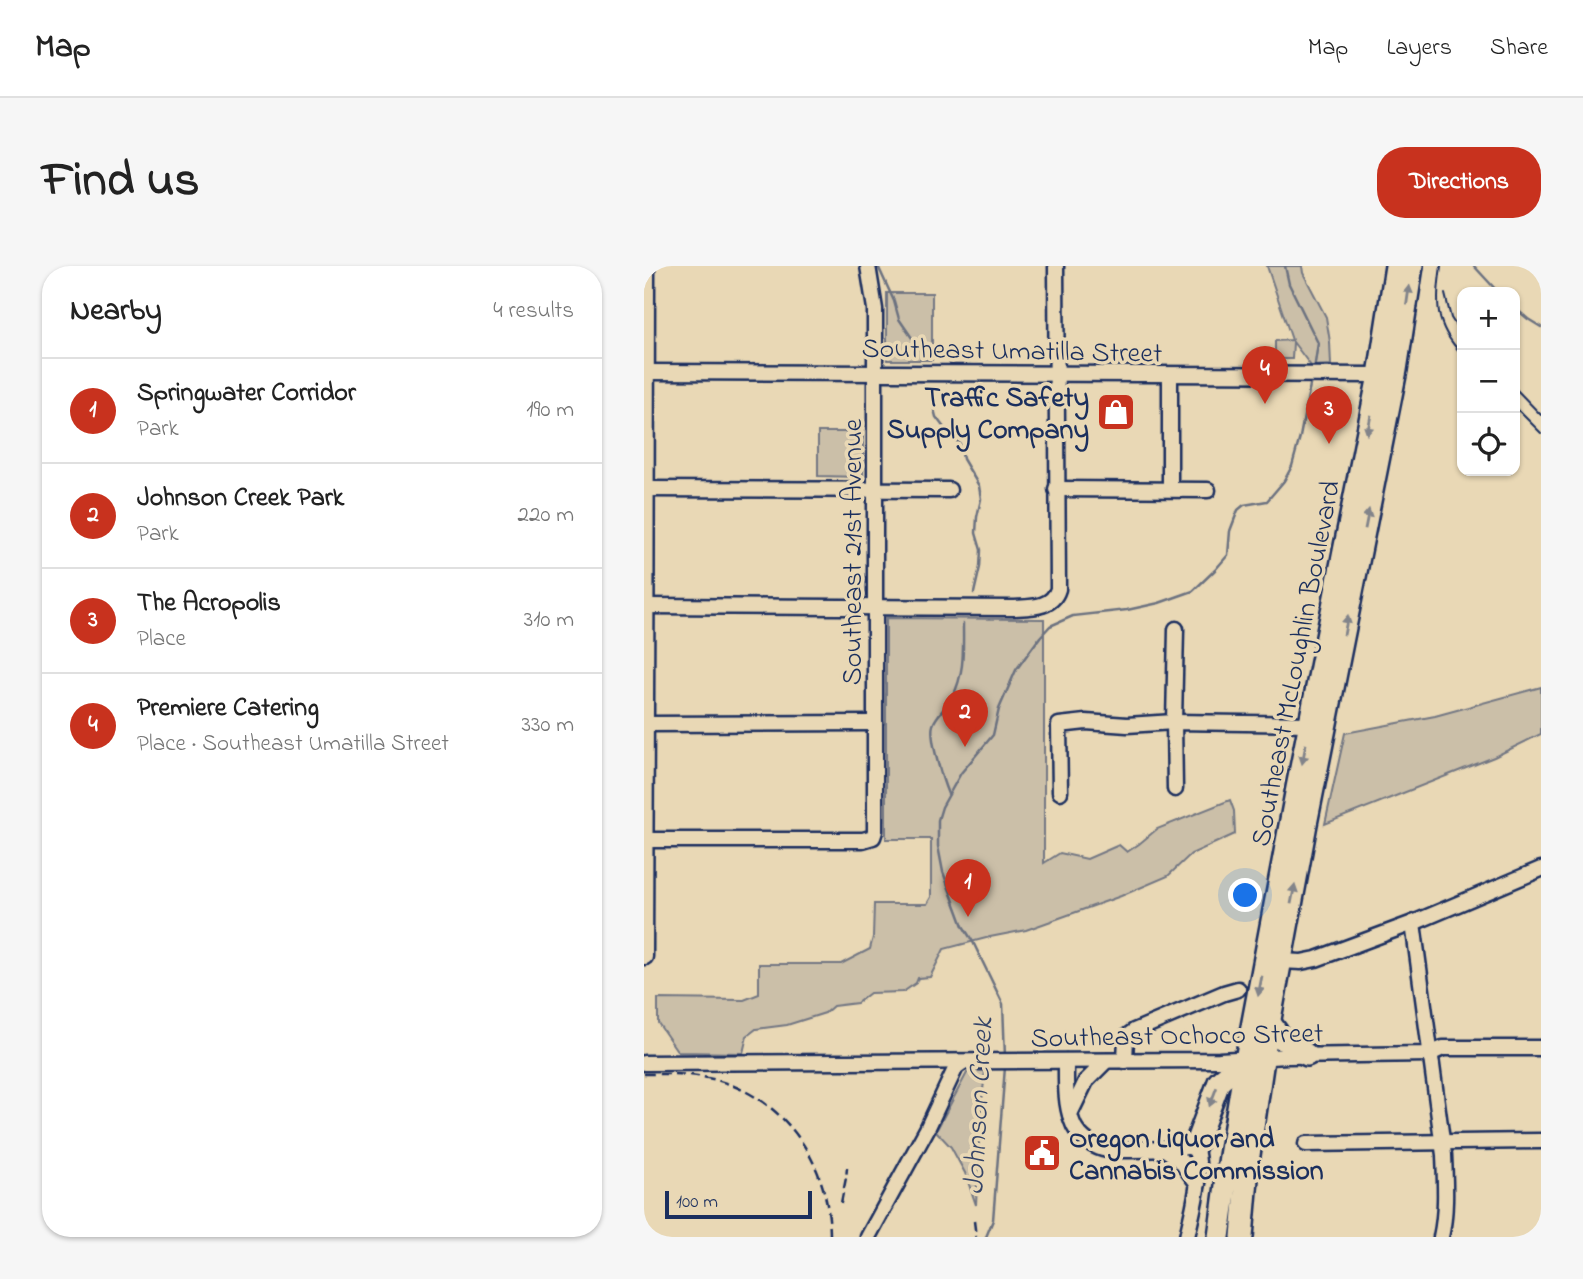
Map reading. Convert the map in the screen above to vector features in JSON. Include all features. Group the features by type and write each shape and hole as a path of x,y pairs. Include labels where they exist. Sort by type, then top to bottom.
{"highway":[{"path":"1378,266 1395,276"},
{"name":"Southeast McLoughlin Boulevard","path":"1242,1237 1255,1058 1269,1024 1396,370 1412,266"},
{"name":"Southeast McLoughlin Boulevard","path":"1219,1237 1230,1156 1255,1058 1310,724 1379,375 1395,276"},
{"path":"1269,1024 1281,1038 1307,1055"},
{"path":"1195,1146 1219,1082 1255,1058"}],"street":[{"path":"645,957 647,266"},
{"name":"Southeast 21st Avenue","path":"645,839 863,841 873,837 876,824 876,372 875,309 868,266"},
{"path":"645,606 984,607 1035,606 1049,602 1058,589 1056,266"},
{"name":"Southeast Umatilla Street","path":"645,372 1379,375"},
{"path":"1170,375 1170,489"},
{"path":"645,489 949,490"},
{"path":"1056,489 1208,489"},
{"path":"1175,789 1176,629"},
{"path":"1060,792 1059,725 1086,722 1127,725 1174,722 1310,724"},
{"path":"645,724 875,723"},
{"path":"1281,961 1301,962 1316,959 1413,923 1541,869"},
{"path":"1413,923 1442,1142 1445,1194 1441,1237"},
{"path":"1125,1061 1126,1037 1134,1031 1238,989"},
{"name":"Southeast Ochoco Street","path":"644,1063 1125,1061 1307,1055 1430,1055 1443,1048 1541,1048"},
{"path":"1066,1061 1070,1114 1074,1127 1087,1141 1101,1149 1116,1150 1195,1146 1199,1163 1198,1184 1187,1237"},
{"path":"1070,1114 1086,1081 1106,1061"},
{"path":"868,1237 927,1129 956,1067 963,1062"},
{"path":"1306,1144 1541,1141"},
{"path":"1166,1149 1180,1160 1198,1184"}],"shaded area":[{"path":"1267,266 1302,266 1326,317 1331,365 1311,366 1293,342 1292,359 1275,359 1275,341 1292,340"},
{"path":"887,293 932,293 932,360 887,360"},
{"path":"818,432 863,432 863,477 818,476"},
{"path":"886,618 1044,619 1044,863 1060,853 1087,859 1119,845 1127,852 1157,829 1230,800 1234,811 1235,834 1191,854 1168,876 1121,896 1026,930 944,949 930,977 918,978 916,983 903,992 870,993 857,1003 833,1006 825,1013 787,1025 756,1029 747,1036 743,1053 678,1052 658,1023 658,999 744,1000 759,994 759,964 841,964 870,949 874,904 927,904 931,897 931,839 886,839"},
{"path":"1541,687 1541,734 1494,757 1325,824 1345,733 1435,716"},
{"path":"968,1071 985,1071 976,1205 965,1173 951,1147 936,1131"}],"waterway":[{"path":"878,266 899,319 925,357"},
{"name":"Johnson Creek","path":"1285,266 1289,284 1318,343 1314,370"},
{"name":"Johnson Creek","path":"1474,266 1493,287"},
{"name":"Johnson Creek","path":"1520,312 1541,327"},
{"name":"Johnson Creek","path":"1005,1057 1003,1004 963,926 943,872 938,846 938,820 942,807 961,773 993,735 999,709 1016,670 1050,626 1073,616 1127,610 1159,603 1193,591 1228,555 1230,531 1238,510 1244,505 1267,501 1284,481 1292,466 1311,380"},
{"path":"929,389 936,417 960,444 963,459 979,486 981,499 976,533 981,550 974,593"},
{"path":"948,794 937,760 932,731 934,721 952,698 959,680 963,623"},
{"name":"Johnson Creek","path":"986,1237 993,1220 1005,1067"}],"tram line":[{"path":"1441,266 1439,313 1446,333 1459,350"},
{"path":"1445,294 1451,318 1457,327"},
{"path":"1520,393 1541,415"},
{"path":"1520,412 1541,433"}],"railway":[{"path":"644,1074 696,1076 731,1085 756,1097 777,1114 796,1134 821,1182 828,1209 830,1237"},
{"path":"841,1203 847,1168"},
{"path":"974,1221 976,1237"}],"place":[{"name":"Premiere Catering","path":"1265,404"},
{"name":"Traffic Safety Supply Company","path":"1116,412"},
{"name":"The Acropolis","path":"1329,444"},
{"name":"Johnson Creek Park","path":"965,747"},
{"name":"Springwater Corridor","path":"968,917"},
{"name":"Oregon Liquor and Cannabis Commission","path":"1042,1153"}]}
